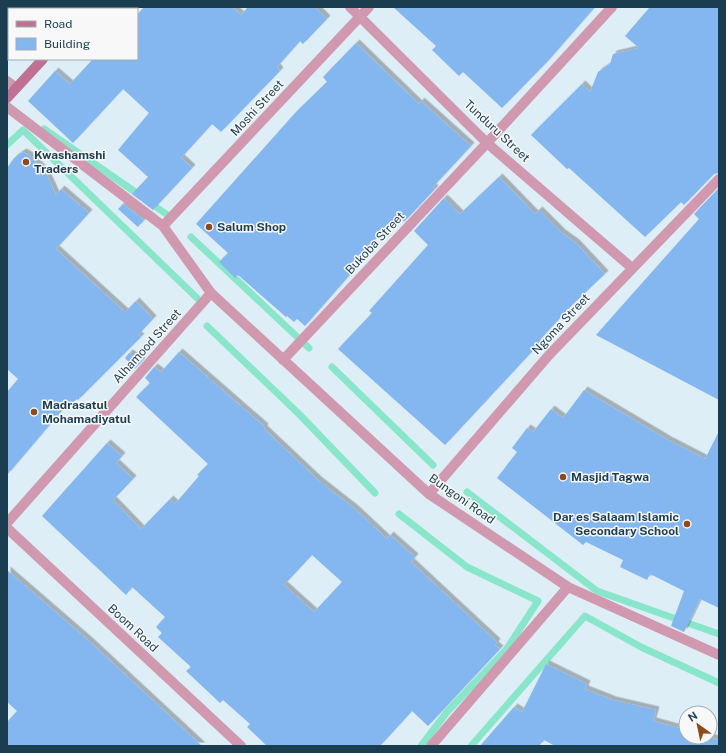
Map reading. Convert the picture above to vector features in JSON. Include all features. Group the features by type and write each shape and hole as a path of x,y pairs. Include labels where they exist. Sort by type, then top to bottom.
{"main road":[{"path":"7,98 42,60"}],"street":[{"name":"Tunduru Street","path":"350,7 487,143 632,268"},
{"name":"Moshi Street","path":"163,226 369,7"},
{"name":"Bukoba Street","path":"282,360 487,143 612,7"},
{"path":"7,80 16,88"},
{"name":"Bungoni Road","path":"7,107 163,226 211,294 430,494 568,587 719,655"},
{"name":"Ngoma Street","path":"430,494 549,355 719,179"},
{"name":"Alhamood Street","path":"7,523 211,294"},
{"name":"Boom Road","path":"7,528 241,746"},
{"path":"431,746 568,587"}],"building":[{"path":"144,7 232,7 241,15 248,7 315,7 327,19 303,44 300,41 277,67 280,71 221,132 212,124 181,158 192,168 153,210 132,194 148,177 118,150 149,113 123,89 73,143 28,101 55,71 70,84 92,60 138,60 138,14"},
{"path":"393,7 595,7 547,62 502,108 463,72 459,76 432,50 436,46"},
{"path":"650,7 719,7 719,173 714,174 684,205 681,202 645,237 569,168 567,169 531,135 582,84 590,92 598,72 610,64 613,54 639,48 625,36"},
{"path":"356,43 419,104 421,101 471,146 433,187 435,189 404,222 402,219 394,227 390,223 357,259 361,262 305,326 297,319 294,322 287,316 286,317 238,275 235,278 219,262 228,253 196,224 296,112 327,82 323,77"},
{"path":"23,152 30,156 46,173 56,195 61,189 89,213 56,249 125,312 136,301 153,319 138,335 141,337 78,400 77,399 71,404 69,402 7,475 7,392 18,379 7,369 7,168 14,158"},
{"path":"499,177 535,214 539,210 562,233 576,243 605,274 570,307 537,343 539,344 445,445 338,349 372,313 369,311 428,245 414,231 444,198 460,214"},
{"path":"719,188 719,400 596,335 699,219 694,214"},
{"path":"123,204 144,220 138,227 118,209"},
{"path":"179,352 265,427 264,429 318,480 355,509 387,539 390,535 415,557 411,562 497,642 495,645 500,649 428,726 412,711 380,746 267,746 247,727 250,724 223,700 220,703 186,671 191,667 158,637 162,633 156,627 165,617 132,587 126,595 42,516 107,443 122,456 116,463 133,479 113,500 141,529 170,499 175,504 199,476 197,475 208,464 136,397 150,383 145,378 154,367 161,372","holes":["312,555 342,582 314,612 284,585"]},
{"path":"129,353 142,361 135,369 125,358"},
{"path":"584,390 668,440 705,459 719,431 719,608 700,599 684,632 671,626 684,591 650,574 647,580 620,567 623,560 586,542 583,545 497,478 517,452 512,448 527,428 533,432 551,409 563,418"},
{"path":"7,570 89,641 202,746 7,746 7,722 17,711 7,702"},
{"path":"546,664 587,684 585,689 613,700 656,710 653,721 678,728 678,745 718,745 718,740 719,746 555,746 544,740 539,746 480,746 514,707 522,712"}],"waterway":[{"path":"44,129 141,196"},
{"path":"7,145 23,130 197,298"},
{"path":"149,202 169,216"},
{"path":"191,237 309,348"},
{"path":"207,326 299,414 375,493"},
{"path":"332,367 433,465"},
{"path":"467,492 597,591 719,634"},
{"path":"399,514 467,567 538,601 506,650 447,712 421,746"},
{"path":"471,746 585,616 641,647 719,683"}],"place":[{"name":"Kwashamshi Traders","path":"26,162"},
{"name":"Salum Shop","path":"209,227"},
{"name":"Madrasatul Mohamadiyatul","path":"34,412"},
{"name":"Masjid Tagwa","path":"563,477"},
{"name":"Dar es Salaam Islamic Secondary School","path":"687,524"}]}
